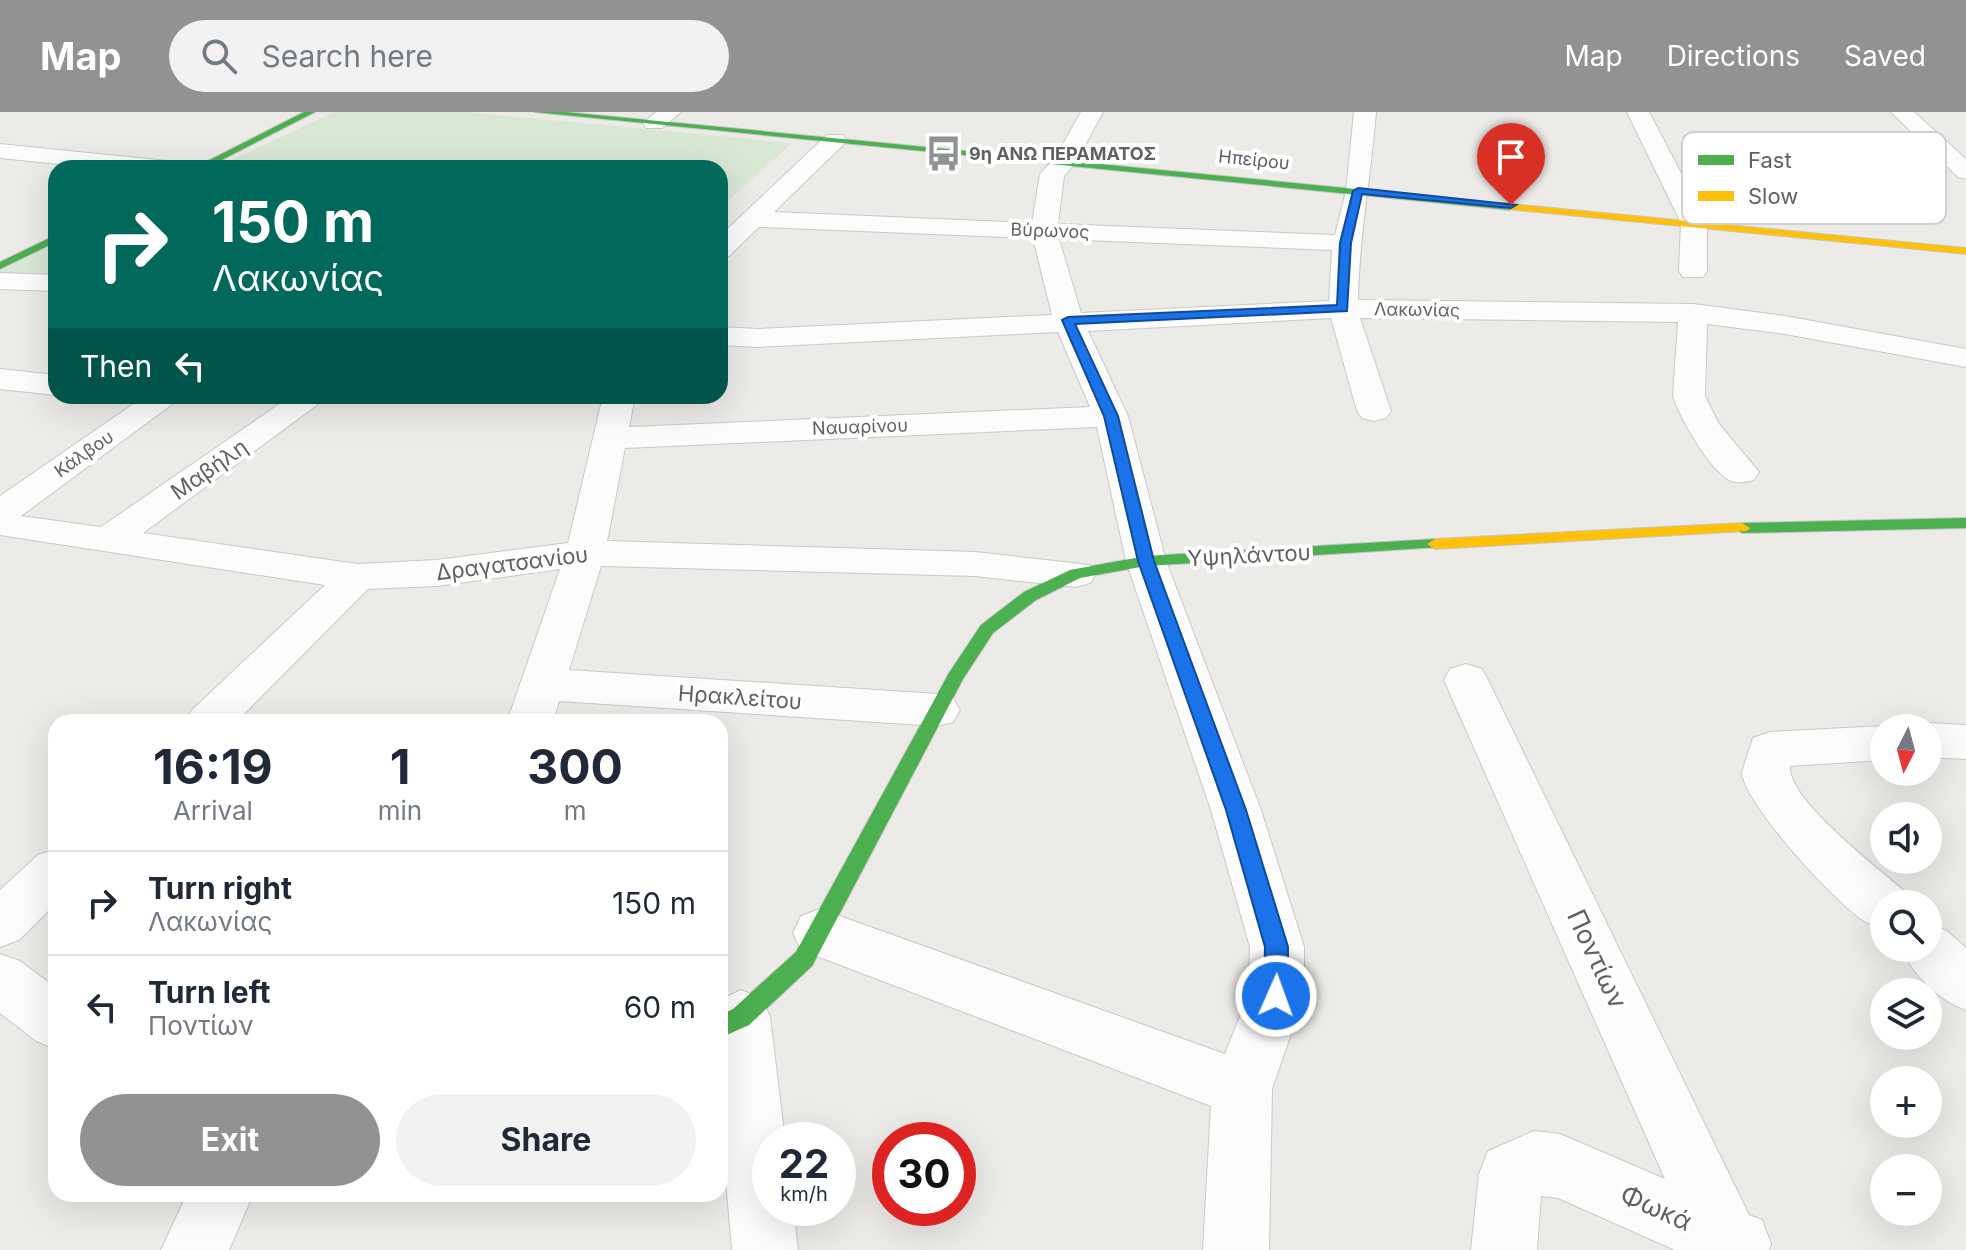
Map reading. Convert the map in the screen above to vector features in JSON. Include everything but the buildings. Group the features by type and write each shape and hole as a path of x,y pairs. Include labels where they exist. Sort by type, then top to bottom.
{"street":[{"path":"215,160 311,112"},
{"name":"Ηπείρου","path":"538,112 662,118 835,140 1682,222"},
{"path":"1069,112 1052,161 1044,231 1068,320 1111,416 1146,561 1236,810 1277,947 1276,996 1242,1089 1236,1250"},
{"path":"1052,161 1092,112"},
{"path":"1365,112 1358,191 1346,243 1343,309 1374,411"},
{"path":"1638,112 1682,199"},
{"path":"1902,112 1923,132"},
{"path":"728,242 835,140"},
{"path":"0,151 88,160"},
{"path":"1946,153 1966,172"},
{"name":"Βύρωνος","path":"753,219 1346,243"},
{"path":"1693,271 1694,224"},
{"name":"Ηπείρου","path":"1704,224 1966,251"},
{"path":"0,266 48,242"},
{"path":"0,281 48,283"},
{"name":"Λακωνίας","path":"728,336 758,338 1068,320 1343,309 1693,313 1785,325 1966,358"},
{"path":"1693,313 1689,396 1701,425 1741,472"},
{"path":"0,379 48,384"},
{"name":"Κάλβου","path":"0,513 155,404"},
{"name":"Μαβήλη","path":"105,542 302,404"},
{"path":"537,703 585,553 617,404"},
{"name":"Ναυαρίνου","path":"608,438 1111,416"},
{"name":"Υψηλάντου","path":"730,1022 804,959 937,710 987,629 1030,596 1076,574 1146,561 1592,532 1786,524 1966,523"},
{"name":"Δραγατσανίου","path":"0,524 357,577 437,573 585,553 975,564 1076,574"},
{"path":"216,714 357,577"},
{"name":"Ποντίων","path":"1466,680 1738,1244"},
{"name":"Ηρακλείτου","path":"537,703 937,710"},
{"path":"1942,741 1966,742"},
{"path":"1870,744 1770,750 1765,765 1766,782 1787,811 1870,892"},
{"path":"0,924 48,878"},
{"path":"820,933 1242,1089"},
{"path":"1942,962 1966,985"},
{"path":"0,979 48,1016"},
{"path":"730,1022 765,1250"},
{"name":"Φωκά","path":"1504,1250 1511,1174 1534,1163 1560,1166 1738,1244"},
{"path":"194,1250 217,1202"}],"green space":[{"path":"335,112 465,112 792,143 728,201 728,160 231,160"},
{"path":"48,248 48,277 0,274 0,270"}],"traffic: fast":[{"path":"215,160 311,112"},
{"path":"538,112 1510,207"},
{"path":"0,266 48,242"},
{"path":"1742,528 1966,523"},
{"path":"728,1023 741,1017 804,959 955,677 987,629 1030,596 1076,574 1146,561 1435,544"}],"traffic: slow":[{"path":"1510,207 1682,224"},
{"path":"1686,224 1966,251"},
{"path":"1435,544 1742,528"}],"place":[{"name":"9η ΑΝΩ ΠΕΡΑΜΑΤΟΣ","path":"943,154"}],"route":[{"path":"1276,996 1279,968 1277,947 1236,810 1146,561 1111,416 1068,320 1343,309 1346,243 1358,191 1511,205"}]}
